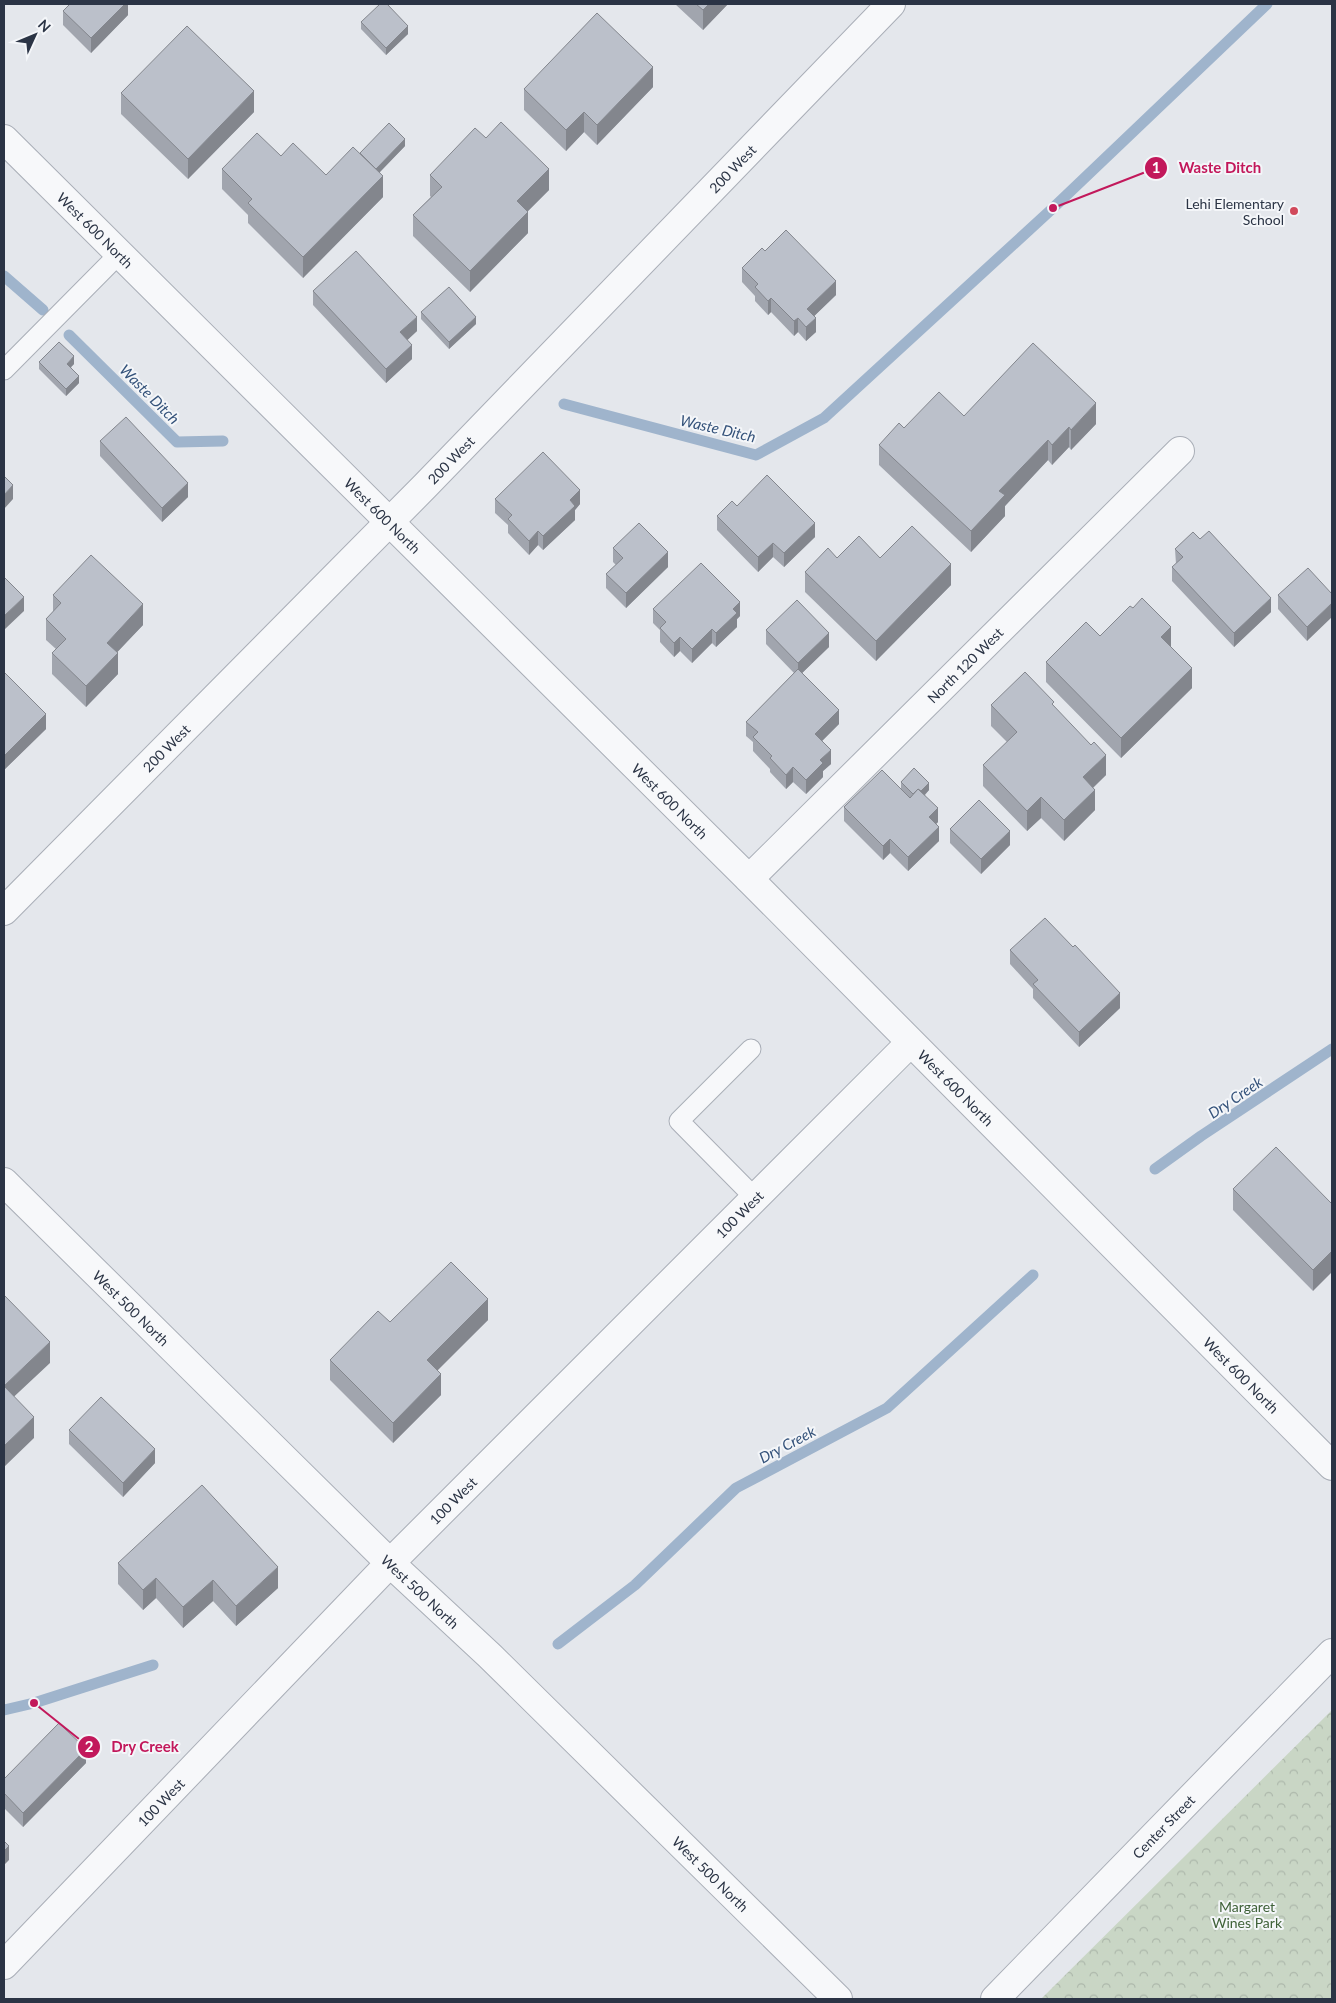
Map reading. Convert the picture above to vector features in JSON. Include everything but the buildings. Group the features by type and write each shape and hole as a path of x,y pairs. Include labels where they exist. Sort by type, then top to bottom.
{"street":[{"name":"200 West","path":"4,911 390,522 891,4"},
{"name":"West 600 North","path":"4,139 749,879 1332,1466"},
{"name":"North 120 West","path":"749,879 1180,452"},
{"name":"100 West","path":"4,1965 390,1563 910,1043"},
{"name":"West 500 North","path":"4,1182 390,1563 490,1656 838,1999"},
{"name":"Center Street","path":"995,1999 1332,1653"}],"lane":[{"path":"4,370 119,254"},
{"path":"751,1049 679,1122 755,1198"}],"green space":[{"name":"Margaret Wines Park","path":"1332,1710 1332,1999 1041,1999"}],"waterway":[{"name":"Waste Ditch","path":"564,404 756,455 824,418 1053,208 1267,4"},
{"name":"Waste Ditch","path":"4,276 43,310"},
{"name":"Waste Ditch","path":"69,335 177,442 223,441"},
{"name":"Dry Creek","path":"1155,1169 1201,1136 1332,1049"},
{"name":"Dry Creek","path":"558,1644 635,1585 736,1488 887,1408 1033,1275"},
{"name":"Dry Creek","path":"4,1710 34,1703 153,1665"}],"place":[{"name":"Waste Ditch","path":"1053,208"},
{"name":"Lehi Elementary School","path":"1294,211"},
{"name":"Dry Creek","path":"34,1703"}]}
